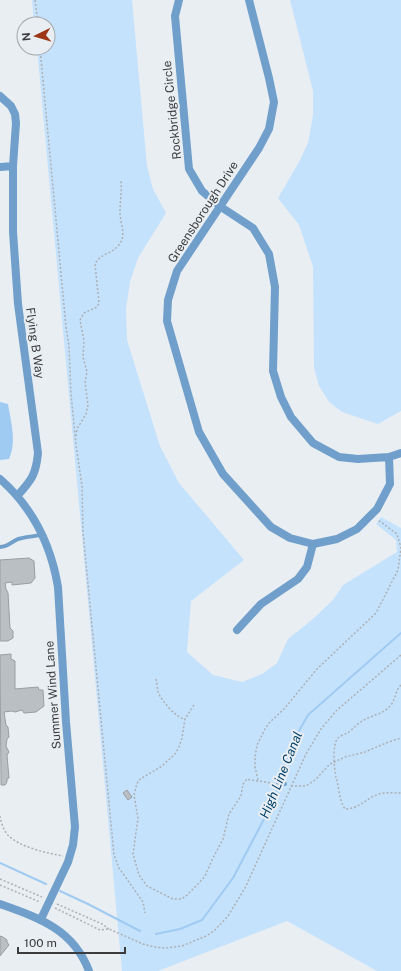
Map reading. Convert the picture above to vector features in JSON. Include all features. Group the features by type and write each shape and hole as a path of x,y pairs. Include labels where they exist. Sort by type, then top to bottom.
{"street":[{"name":"Rockbridge Circle","path":"179,0 175,16 190,169 202,191 220,207 253,228 269,254 275,286 273,371 281,397 291,417 313,443 339,457 358,459 389,457 401,453"},
{"name":"Greensborough Drive","path":"249,0 270,78 274,102 269,129 259,148 177,271 168,300 167,321 199,432 223,474 271,527 290,538 313,544 337,539 357,529 378,508 390,484 389,457"},
{"name":"Flying B Way","path":"0,96 11,106 15,114 16,123 13,166 13,232 18,310 38,453 32,478 18,496"},
{"path":"0,166 13,166"},
{"name":"Summer Wind Lane","path":"0,479 18,496 35,520 42,534 55,570 58,587 66,722 76,827 68,862 52,904 41,919"},
{"path":"237,630 261,604 298,579 307,567 313,544"},
{"path":"0,904 41,919 59,930 72,943 85,962 89,971"}],"lane":[{"path":"0,547 8,546 15,540 42,534"}],"path":[{"path":"35,0 37,16"},
{"path":"41,56 69,346 75,440 82,486 83,532 114,855 119,868 143,902 145,913"},
{"path":"75,440 77,429 86,414 88,406 85,382 86,372 83,357 84,341 80,320 84,313 97,307 99,303 95,264 97,259 117,248 122,241 123,231 120,213 121,180"},
{"path":"258,780 255,767 255,757 257,745 265,729 269,723 284,710 317,669 376,613 398,570 401,548 397,534 371,515"},
{"path":"52,904 102,924 109,929 154,948 182,946 214,931 228,916 245,888 306,754 321,729 336,711 401,655"},
{"path":"156,679 159,692 164,702 175,714 185,719"},
{"path":"401,685 390,707 361,721 350,731 338,738 336,742 334,763 341,804 344,809 351,809 385,792 401,793"},
{"path":"194,705 185,719 182,738 175,754 162,766 138,781 134,794 138,818 133,854 140,875 147,886 173,899 185,897 205,876 223,839 229,814 241,796 244,781 247,779 274,783"},
{"path":"284,784 291,786 306,786 315,780 330,764 345,757 370,750 401,738"},
{"path":"0,816 6,833 12,838 41,852 64,856"},
{"path":"0,879 52,904 100,930 109,929"},
{"path":"0,884 40,902"}],"shaded area":[{"path":"32,0 132,0 147,166 153,189 166,213 138,258 130,282 126,309 127,340 160,446 179,483 244,560 191,601 187,652 213,675 242,682 262,674 277,663 288,639 333,600 343,585 397,552 396,540 376,524 381,517 401,528 401,971 377,971 287,921 158,971 122,971 38,56 56,56 56,16 33,16"},
{"path":"290,0 401,0 401,411 378,424 342,412 329,402 319,386 314,368 313,267 299,225 278,198 308,143 313,115 313,91"},
{"path":"0,402 8,404 12,425 13,446 9,459 0,460"}],"building":[{"path":"29,558 34,561 35,578 31,583 12,585 12,582 5,583 8,593 10,628 13,631 13,638 8,641 0,641 0,560"},
{"path":"11,654 11,659 15,661 15,689 38,687 39,690 43,690 44,706 36,712 24,713 22,710 15,712 4,712 9,737 7,739 6,746 9,752 7,755 9,778 7,779 5,785 1,785 0,655"},
{"path":"127,790 132,797 128,800 123,793"},
{"path":"0,936 7,940 9,945 0,956"}],"waterway":[{"name":"High Line Canal","path":"156,934 180,929 202,920 233,878 274,800 291,745 308,715 401,633"},
{"name":"High Line Canal","path":"0,863 46,884"},
{"name":"High Line Canal","path":"60,891 140,931"}]}
